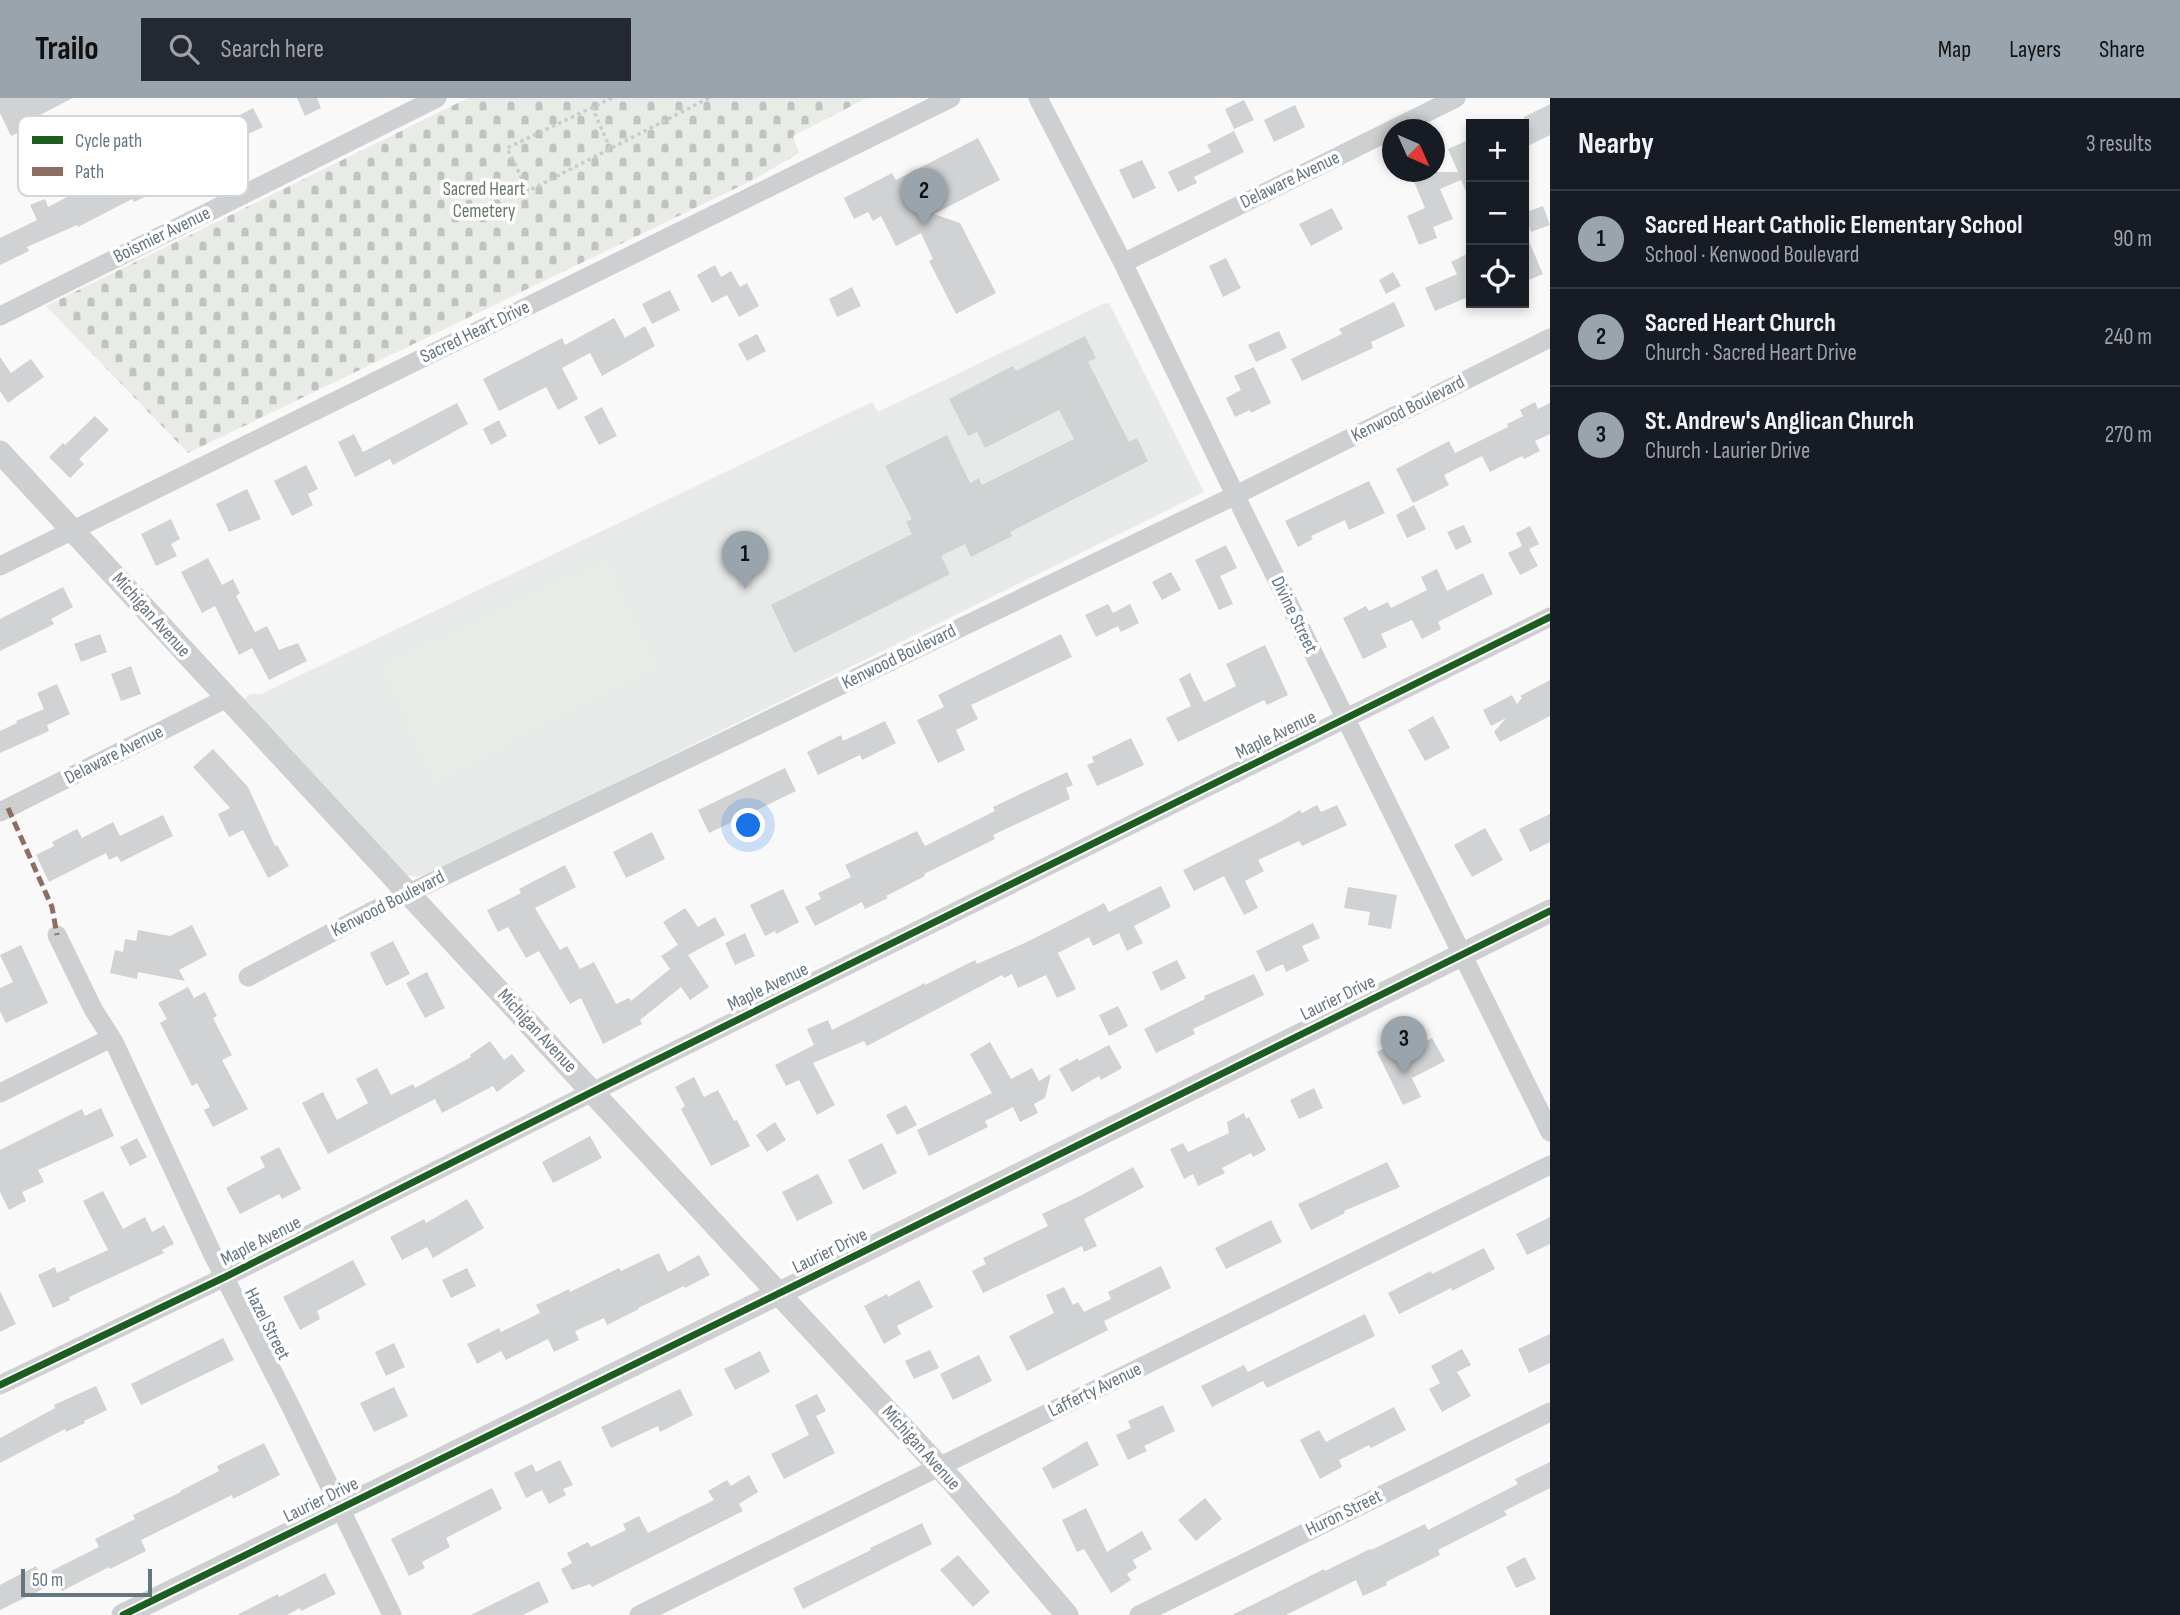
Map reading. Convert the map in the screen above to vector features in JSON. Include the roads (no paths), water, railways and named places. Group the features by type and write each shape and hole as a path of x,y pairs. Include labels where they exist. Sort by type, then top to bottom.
{"street":[{"name":"Boismier Avenue","path":"248,192 437,98"},
{"name":"Sacred Heart Drive","path":"0,566 951,98"},
{"name":"Divine Street","path":"1038,98 1123,263 1550,1132"},
{"name":"Delaware Avenue","path":"1123,263 1456,98"},
{"name":"Boismier Avenue","path":"0,316 241,196"},
{"name":"Kenwood Boulevard","path":"248,977 410,893 1236,495 1550,338"},
{"name":"Michigan Avenue","path":"0,452 940,1468 1067,1615"},
{"name":"Maple Avenue","path":"0,1385 225,1277 1550,617"},
{"name":"Delaware Avenue","path":"0,812 227,698"},
{"name":"Laurier Drive","path":"123,1615 1550,911"},
{"name":"Hazel Street","path":"57,935 93,1009 111,1038 212,1253 292,1409 392,1615"},
{"path":"0,1093 111,1038"},
{"name":"Lafferty Avenue","path":"639,1615 1550,1165"},
{"name":"Huron Street","path":"1139,1615 1550,1412"}],"place":[{"name":"Sacred Heart Church","path":"924,226"},
{"name":"Sacred Heart Catholic Elementary School","path":"745,589"},
{"name":"St. Andrew's Anglican Church","path":"1404,1074"}],"park label":[{"name":"Sacred Heart Cemetery","path":"484,200"}]}
